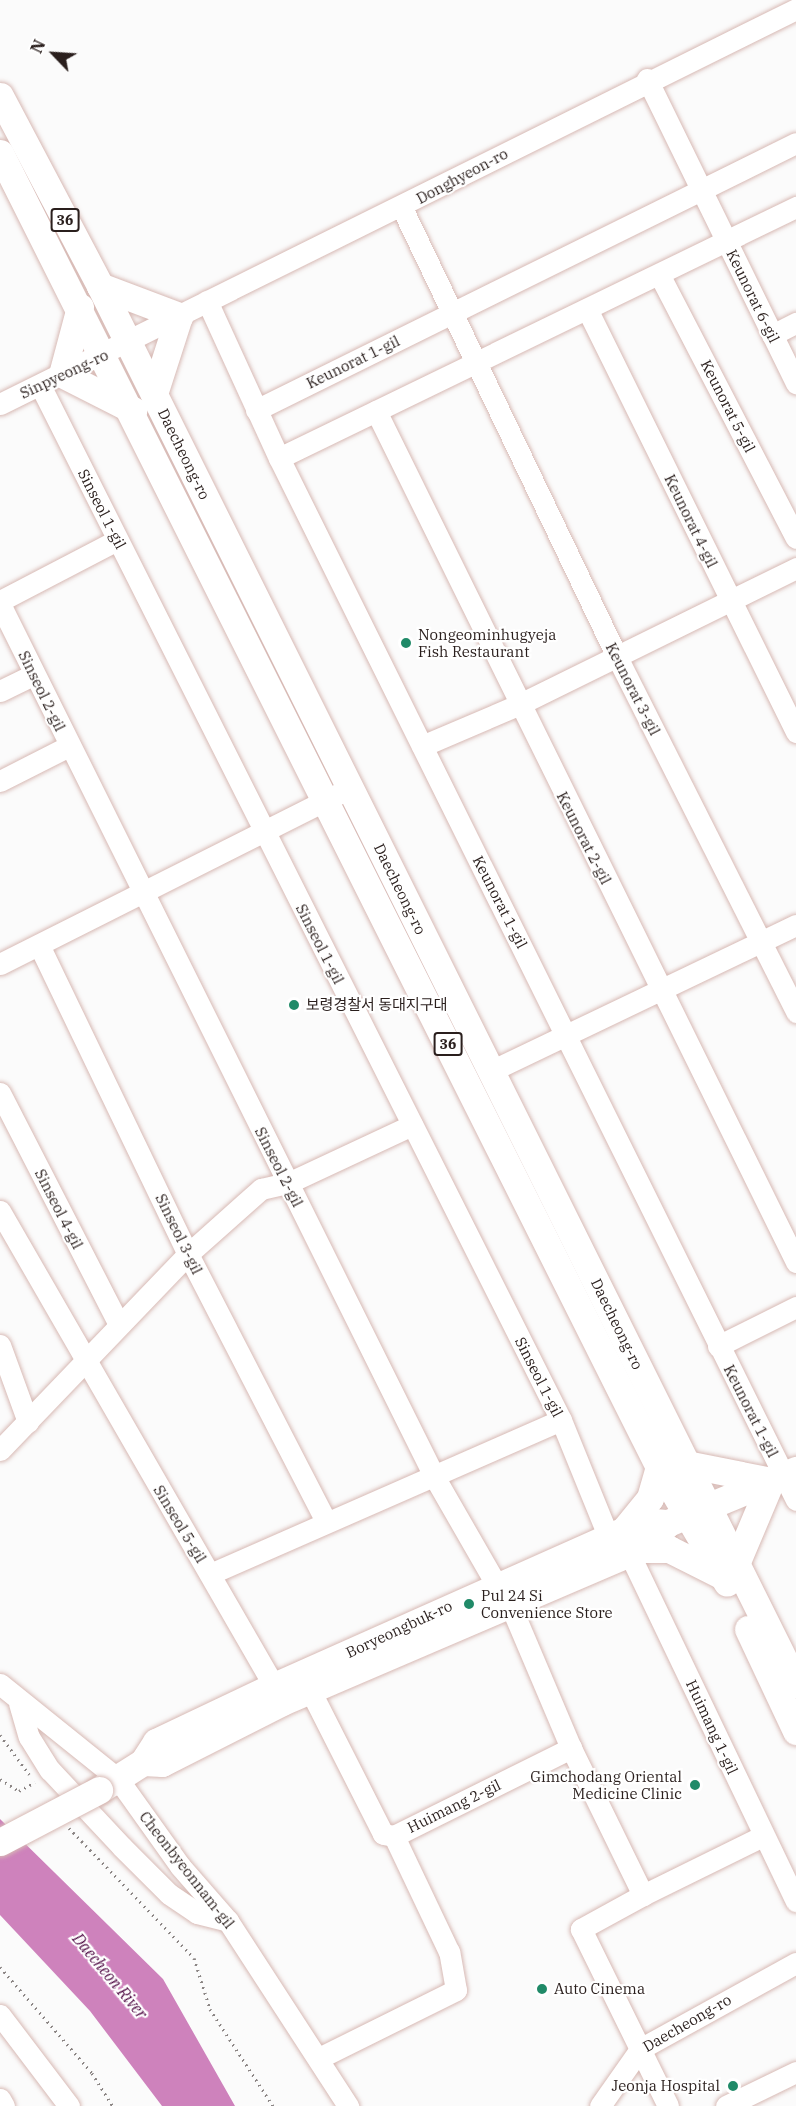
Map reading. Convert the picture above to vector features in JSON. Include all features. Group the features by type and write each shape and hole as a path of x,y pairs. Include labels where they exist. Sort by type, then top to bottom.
{"main road":[{"name":"Daecheong-ro","path":"0,96 100,286 133,410 338,794 490,1071 687,1464 689,1514"},
{"name":"Daecheong-ro","path":"0,153 80,307 154,394 338,794 659,1467 689,1514 730,1570 796,1684"},
{"path":"100,286 179,316 154,394"},
{"path":"80,307 51,380 133,410"},
{"path":"659,1467 650,1498 625,1542 669,1549 730,1570 784,1475 687,1464"},
{"name":"Boryeongbuk-ro","path":"0,1842 109,1784 143,1762 156,1742 274,1686 784,1475"},
{"name":"Daecheong-ro","path":"730,1570 796,1731"},
{"name":"Boryeongbuk-ro","path":"143,1762 162,1764 503,1593"}],"street":[{"name":"Donghyeon-ro","path":"117,349 207,301 402,208 647,79 796,9"},
{"name":"Keunorat 6-gil","path":"647,79 796,383"},
{"path":"450,314 796,143"},
{"name":"Keunorat 6-gil","path":"726,241 796,207"},
{"name":"Keunorat 3-gil","path":"402,208 450,314 617,657 796,1012"},
{"path":"279,458 726,241"},
{"name":"Keunorat 5-gil","path":"659,274 796,538"},
{"name":"Keunorat 1-gil","path":"207,301 279,458 567,1034 718,1346 796,1500"},
{"name":"Keunorat 4-gil","path":"587,309 796,732"},
{"name":"Keunorat 1-gil","path":"256,410 450,314"},
{"path":"772,335 796,323"},
{"name":"Sinpyeong-ro","path":"0,404 117,349"},
{"name":"Sinseol 1-gil","path":"51,380 117,540 263,833 625,1542"},
{"name":"Keunorat 2-gil","path":"376,411 518,705 796,1262"},
{"path":"0,602 117,540"},
{"path":"422,746 518,705 795,570"},
{"name":"Sinseol 2-gil","path":"0,602 33,675 435,1478 503,1593"},
{"path":"0,691 33,675"},
{"name":"Sinseol 2-gil","path":"0,781 69,746"},
{"path":"0,964 141,889 263,833 338,794"},
{"path":"490,1071 796,925"},
{"name":"Sinseol 3-gil","path":"39,945 188,1254 326,1521"},
{"name":"Sinseol 4-gil","path":"0,1093 119,1325"},
{"path":"0,1450 188,1254 261,1189 288,1183 412,1125"},
{"name":"Sinseol 5-gil","path":"0,1211 274,1686"},
{"name":"Keunorat 1-gil","path":"718,1346 796,1307"},
{"path":"0,1346 28,1422"},
{"path":"210,1574 326,1521 435,1478 561,1420"},
{"name":"Huimang 1-gil","path":"625,1542 763,1836 796,1901"},
{"path":"503,1593 571,1748 643,1895"},
{"name":"Cheonbyeonnam-gil","path":"0,1684 109,1784 228,1921 348,2106"},
{"name":"Huimang 2-gil","path":"310,1690 383,1834 394,1836 571,1748"},
{"path":"19,1703 29,1737 50,1770 122,1847 168,1894 197,1913 228,1921"},
{"path":"319,2058 456,1990 449,1952 394,1836"},
{"path":"668,2106 581,1929 643,1895 763,1836"},
{"name":"Daecheong-ro","path":"600,2106 640,2049 796,1963"},
{"path":"0,2015 69,2106"},
{"path":"726,2106 796,2072"},
{"path":"0,2099 4,2106"}],"path":[{"path":"0,1735 42,1791"},
{"path":"0,1779 19,1791 35,1782"},
{"path":"62,1818 194,1958 210,2010 273,2106"},
{"path":"0,1967 92,2073 112,2106"}],"water":[{"name":"Daecheon River","path":"0,1819 163,1979 235,2106 162,2106 90,2011 0,1915"}],"place":[{"name":"Nongeominhugyeja Fish Restaurant","path":"406,643"},
{"name":"보령경찰서 동대지구대","path":"294,1005"},
{"name":"Pul 24 Si Convenience Store","path":"469,1604"},
{"name":"Gimchodang Oriental Medicine Clinic","path":"695,1785"},
{"name":"Auto Cinema","path":"542,1989"},
{"name":"Jeonja Hospital","path":"733,2086"}]}
